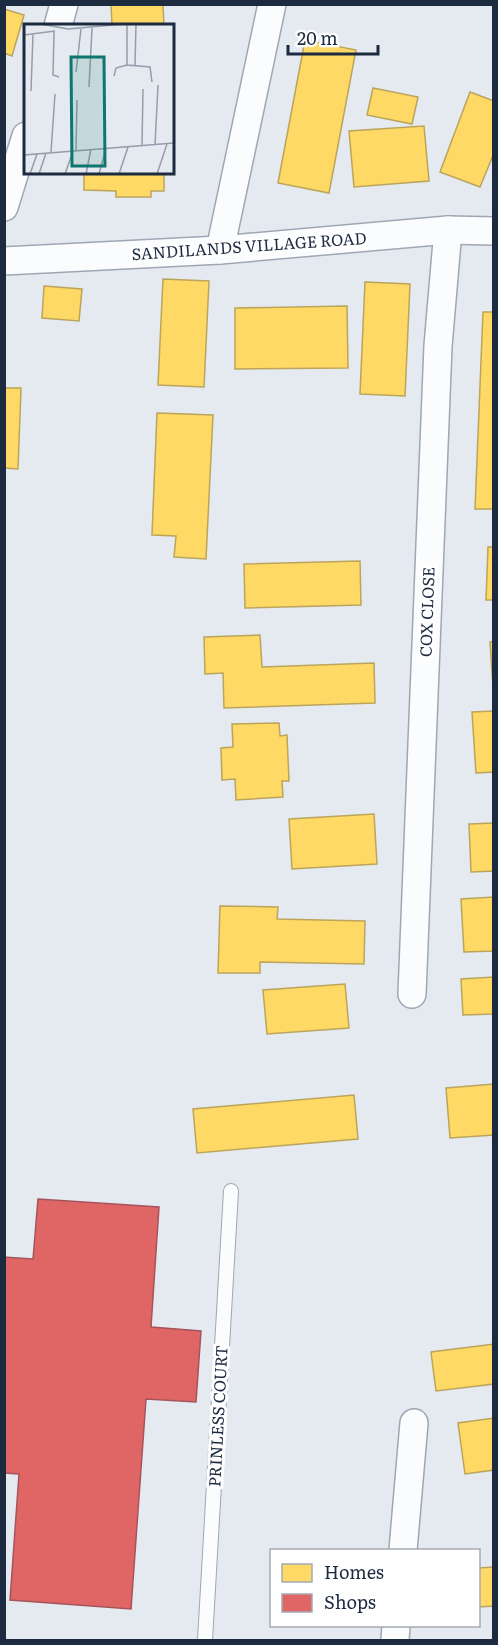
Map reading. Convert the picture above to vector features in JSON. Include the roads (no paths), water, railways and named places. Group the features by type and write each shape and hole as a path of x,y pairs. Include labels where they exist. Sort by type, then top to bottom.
{"street":[{"path":"59,24 64,4"},
{"path":"220,249 272,4"},
{"path":"4,207 24,142"},
{"name":"SANDILANDS VILLAGE ROAD","path":"4,261 220,249 492,228"},
{"name":"COX CLOSE","path":"412,994 438,346 447,230"},
{"path":"403,1549 414,1423"}],"lane":[{"name":"PRINLESS COURT","path":"204,1641 231,1191"}]}
